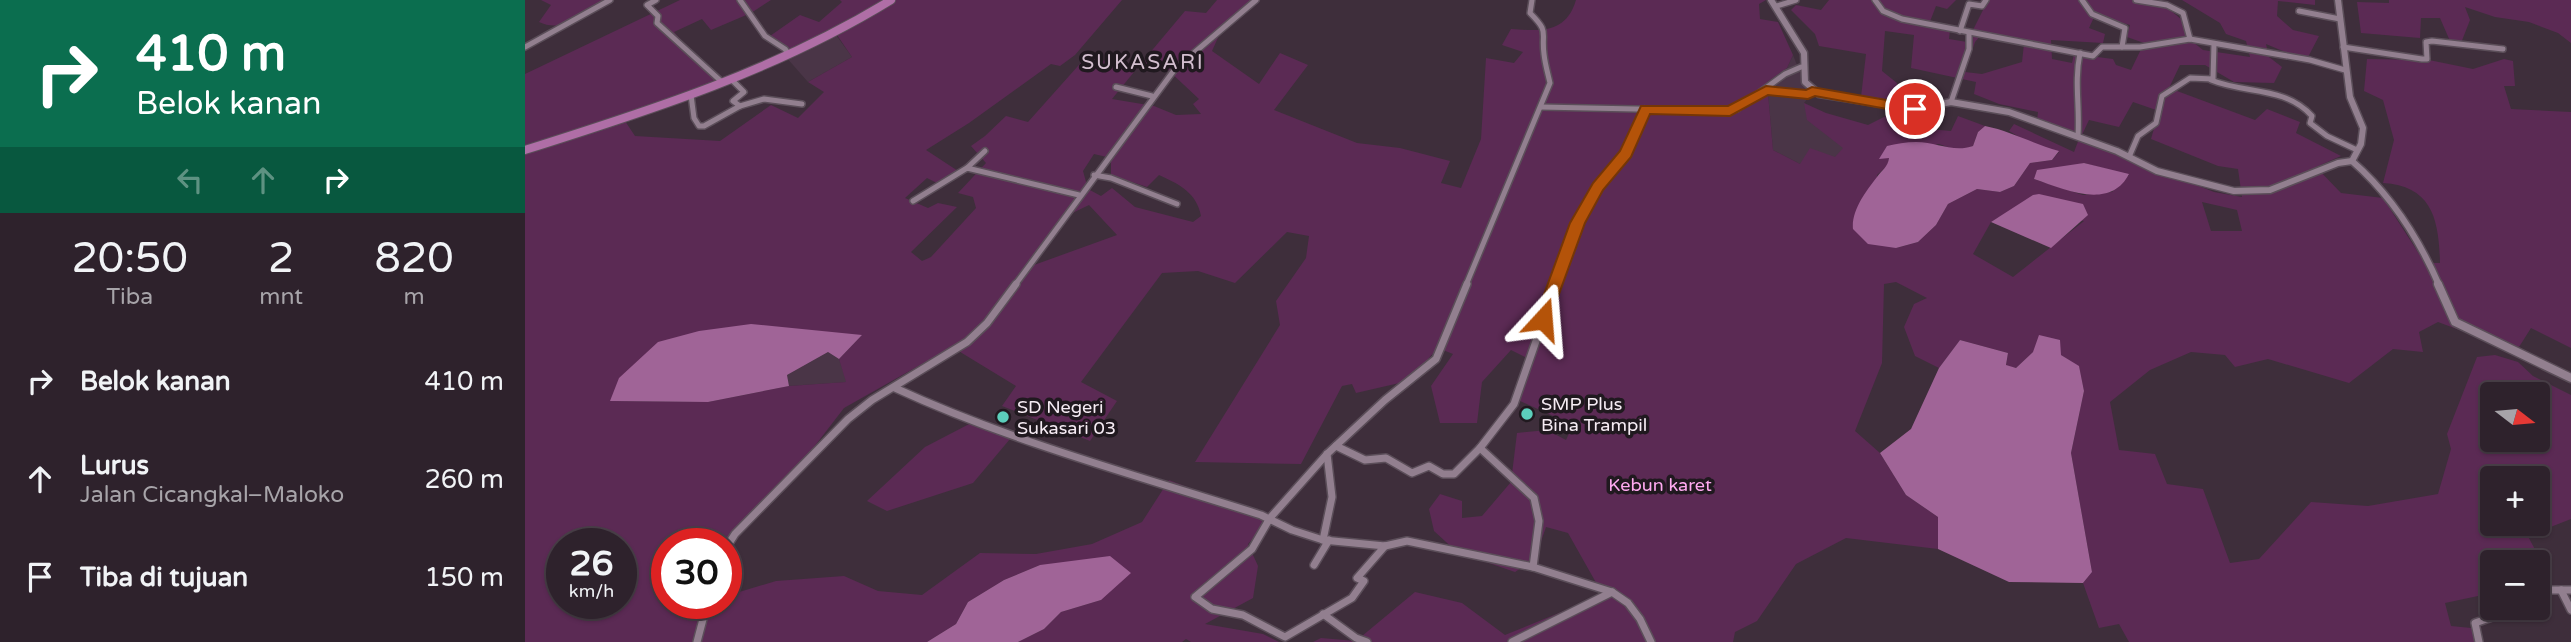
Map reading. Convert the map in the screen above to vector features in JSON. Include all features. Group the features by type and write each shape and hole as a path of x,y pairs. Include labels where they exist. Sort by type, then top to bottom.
{"main road":[{"path":"525,150 723,83 841,32 891,0"}],"street":[{"path":"525,47 610,0"},
{"path":"656,0 647,5 658,16 657,23 723,83"},
{"path":"740,0 769,40 776,47 785,49 789,55"},
{"path":"741,528 834,432 872,400 967,342 987,323 1152,96 1192,51 1255,0"},
{"path":"1385,546 1357,578 1364,581 1352,598 1285,637 1243,615 1212,608 1195,597 1252,549 1270,518 1327,454 1385,400 1436,359 1550,83 1543,52 1545,37 1542,25 1530,13 1532,0"},
{"path":"1771,0 1804,53 1801,67 1804,81 1812,91"},
{"path":"1777,6 1796,0"},
{"path":"1875,0 1882,11 1902,19 2094,56 2102,47 2190,40 2310,60 2345,70"},
{"path":"1960,31 1969,4 1982,6 1986,0"},
{"path":"2082,0 2092,14 2125,28 2122,47"},
{"path":"2136,0 2167,5 2183,13 2190,40"},
{"path":"2338,0 2350,97 2363,128 2361,144 2353,161"},
{"path":"2299,11 2340,19"},
{"path":"1951,102 1969,49 1969,33"},
{"path":"525,34 532,41"},
{"path":"2343,47 2399,54 2421,61 2427,59 2426,42 2432,41 2503,49"},
{"path":"2211,80 2214,44"},
{"path":"2078,136 2080,111 2075,79 2080,53"},
{"path":"1541,107 1730,111 1766,90 1785,74 1801,67"},
{"path":"2129,157 2138,136 2156,123 2162,96 2190,78 2211,80 2229,88 2265,91 2282,96 2307,108 2313,126 2357,150"},
{"path":"732,79 744,92 733,101 740,106"},
{"path":"1116,88 1152,96"},
{"path":"1766,90 1808,94 1812,91 1915,109 1951,102 2009,112 2078,136 2157,171 2212,187 2254,192 2285,186 2338,163 2353,161"},
{"path":"691,95 694,117 700,127 740,106 764,99 802,104"},
{"path":"1336,446 1364,460 1386,458 1412,473 1429,466 1443,474 1454,474 1480,448 1514,404 1577,223 1598,187 1626,153 1646,109"},
{"path":"913,201 967,168 985,151"},
{"path":"2353,161 2384,193 2435,277 2445,307 2455,322 2571,378"},
{"path":"967,168 1079,195"},
{"path":"1094,175 1111,178 1177,204"},
{"path":"895,388 932,405 1047,446 1270,518 1292,530 1326,540 1385,546 1407,541 1533,567 1612,592 1628,604 1640,619 1651,642"},
{"path":"1480,448 1534,498 1539,521 1533,567"},
{"path":"1314,565 1326,540 1332,503 1333,483 1327,454"},
{"path":"2550,590 2571,590"},
{"path":"2561,590 2571,610"},
{"path":"1513,642 1612,592"},
{"path":"1323,614 1356,638 1367,642"},
{"path":"697,642 703,619"},
{"path":"2479,642 2475,623 2484,620"}],"shaded area":[{"path":"836,35 852,57 808,82 786,57"},
{"path":"1793,55 1803,80 1813,92 1804,103 1844,148 1836,157 1800,164 1773,150 1767,82 1787,68"},
{"path":"1985,126 2059,151 2052,160 2030,163 2014,186 2000,192 1977,189 1948,204 1936,225 1918,242 1896,248 1868,244 1853,229 1854,215 1860,202 1887,164 1889,158 1879,159 1887,146 1916,142 1966,148 1973,146 1978,132"},
{"path":"2084,163 2129,174 2121,185 2110,192 2099,194 2072,192 2034,179 2037,170"},
{"path":"2033,195 2083,204 2088,215 2051,248 1991,222"},
{"path":"751,324 862,335 839,359 828,352 787,375 789,386 708,402 610,401 619,378 658,342 699,331"},
{"path":"2039,335 2060,340 2061,355 2079,366 2084,391 2071,453 2092,572 2083,583 2009,582 1938,549 1938,517 1906,495 1880,453 1911,429 1939,368 1960,340 2008,353 2006,365 2016,368 2033,352"},
{"path":"828,352 839,359 847,382 789,386 787,375"},
{"path":"1110,556 1131,573 1101,600 1061,612 1044,629 1018,642 927,642 956,624 968,602 1004,580 1040,565"}],"green space":[{"path":"541,0 608,0 566,24 548,25 539,22 551,5"},
{"name":"Kebun karet","path":"680,0 771,0 751,13 711,30 702,19 674,32 720,83 625,121 635,136 720,141 771,105 798,118 824,92 808,82 852,57 837,35 786,57 770,36 800,15 819,22 842,2 840,0 1122,0 1075,55 1060,66 1051,64 969,123 926,150 958,171 937,183 927,178 905,198 928,208 938,203 957,207 911,252 922,261 931,257 976,208 973,197 958,193 986,163 971,146 1006,116 1028,122 1086,57 1138,67 1185,11 1206,13 1217,0 1254,0 1225,22 1212,51 1259,84 1280,53 1308,65 1274,110 1357,143 1400,148 1450,161 1441,183 1461,188 1481,139 1486,58 1514,63 1523,52 1502,45 1511,29 1542,30 1559,25 1572,11 1576,0 1766,0 1759,4 1760,19 1778,22 1793,55 1787,68 1767,82 1773,150 1800,164 1810,148 1835,157 1843,148 1807,120 1804,103 1826,113 1868,125 1888,115 1908,112 1907,127 1951,131 1958,116 1985,126 1978,132 1973,146 1959,151 1939,144 1880,158 1889,158 1888,165 1877,175 1896,248 1918,242 1936,225 1948,204 1977,189 2000,192 2014,186 2030,163 2052,160 2059,152 2031,144 2009,131 2014,124 2074,152 2079,139 2037,121 2038,112 1999,104 1974,94 1976,82 1911,68 1914,35 1885,31 1882,71 1897,83 1897,105 1861,97 1866,54 1819,46 1815,34 1791,10 1796,5 1821,10 1829,0 1956,0 1947,9 1936,6 1929,24 1950,30 1949,39 1967,42 1988,0 2138,0 2163,4 2188,25 2188,38 2203,50 2250,57 2246,41 2226,34 2220,23 2182,0 2315,0 2315,5 2278,1 2277,16 2293,30 2319,36 2306,61 2266,44 2269,57 2282,67 2274,83 2234,82 2205,65 2180,65 2169,88 2255,120 2267,109 2300,122 2296,133 2341,156 2316,167 2341,193 2383,198 2425,263 2440,263 2438,232 2430,208 2422,198 2399,185 2383,183 2394,140 2383,100 2364,91 2367,59 2429,60 2473,69 2504,59 2513,61 2515,86 2504,86 2511,109 2571,112 2571,348 2531,328 2519,347 2481,338 2438,322 2419,332 2423,352 2393,349 2349,383 2268,359 2235,367 2225,355 2191,352 2150,370 2110,402 2119,450 2155,454 2167,484 2203,489 2230,563 2259,559 2311,502 2368,506 2438,494 2451,449 2447,434 2477,357 2495,355 2518,362 2533,376 2545,382 2480,382 2480,452 2550,452 2550,384 2571,395 2571,519 2550,527 2550,466 2480,466 2480,536 2528,536 2535,550 2480,550 2480,596 2445,603 2451,626 2471,628 2476,642 2129,642 2119,624 2099,628 2083,583 2092,572 2071,453 2084,391 2079,367 2061,355 2033,352 2016,368 2006,366 2008,353 1960,340 1939,368 1915,356 1904,327 1914,304 1927,298 1896,282 1884,284 1882,363 1855,431 1880,453 1906,495 1938,517 1938,549 1846,538 1796,564 1757,621 1735,632 1733,642 1313,642 1321,638 1356,641 1415,592 1462,603 1505,635 1603,595 1568,533 1546,527 1535,559 1515,572 1457,552 1434,531 1429,509 1440,494 1462,501 1462,518 1482,516 1511,482 1517,433 1547,430 1566,440 1573,425 1518,400 1527,358 1511,350 1482,382 1477,423 1440,423 1431,386 1453,354 1438,348 1408,381 1356,393 1352,384 1342,386 1301,464 1195,462 1280,325 1276,301 1306,258 1309,236 1287,232 1235,283 1198,271 1162,273 1081,382 1117,401 1090,441 1002,406 1016,386 952,347 844,408 804,460 741,528 651,528 651,619 742,619 742,591 776,581 844,576 878,591 922,595 980,553 1036,554 1092,544 1142,522 1169,480 1270,519 1248,544 1258,566 1253,598 1205,624 1263,634 1279,642 1191,642 1186,639 1182,642 1018,642 1044,629 1061,612 1101,600 1040,565 1004,580 968,602 956,624 927,642 525,642 525,74","holes":["2095,15 2130,25 2127,37 2144,43 2131,70 2116,65 2113,59 2074,54 2072,63 2052,59 2051,40 2103,43 2105,34 2089,28","1981,35 2024,44 2022,62 1982,74 1965,72 1975,42","1138,67 1168,70 1199,99 1193,104 1201,114 1176,115 1154,106 1112,99","2133,102 2159,111 2151,139 2218,166 2238,169 2242,197 2214,192 2080,139 2089,120 2119,127","1094,154 1111,158 1111,175 1147,187 1159,175 1173,182 1186,190 1196,201 1201,216 1193,222 1135,207 1112,188 1101,196 1088,189 1083,171","2084,163 2129,175 2112,192 2083,195 2034,179","2202,202 2237,210 2242,231 2211,231","1089,205 1117,235 1034,265 1060,219","2011,210 2084,221 2013,277 1973,254 1991,222","862,335 839,359 846,382 789,386 708,402 611,401"]},
{"path":"2389,0 2571,0 2571,43 2558,33 2529,22 2495,17 2465,7 2470,20 2461,43 2450,41 2440,18 2421,18 2420,38 2361,33 2357,2 2389,3"},
{"path":"975,421 1015,433 973,483 887,511 867,501 925,447"}],"place":[{"name":"SMP Plus Bina Trampil","path":"1527,414"},
{"name":"SD Negeri Sukasari 03","path":"1003,417"}],"district":[{"name":"SUKASARI","path":"1143,62"}],"route":[{"path":"1543,319 1577,223 1598,187 1626,153 1646,109 1730,111 1766,90 1808,94 1812,91 1915,109"}]}
